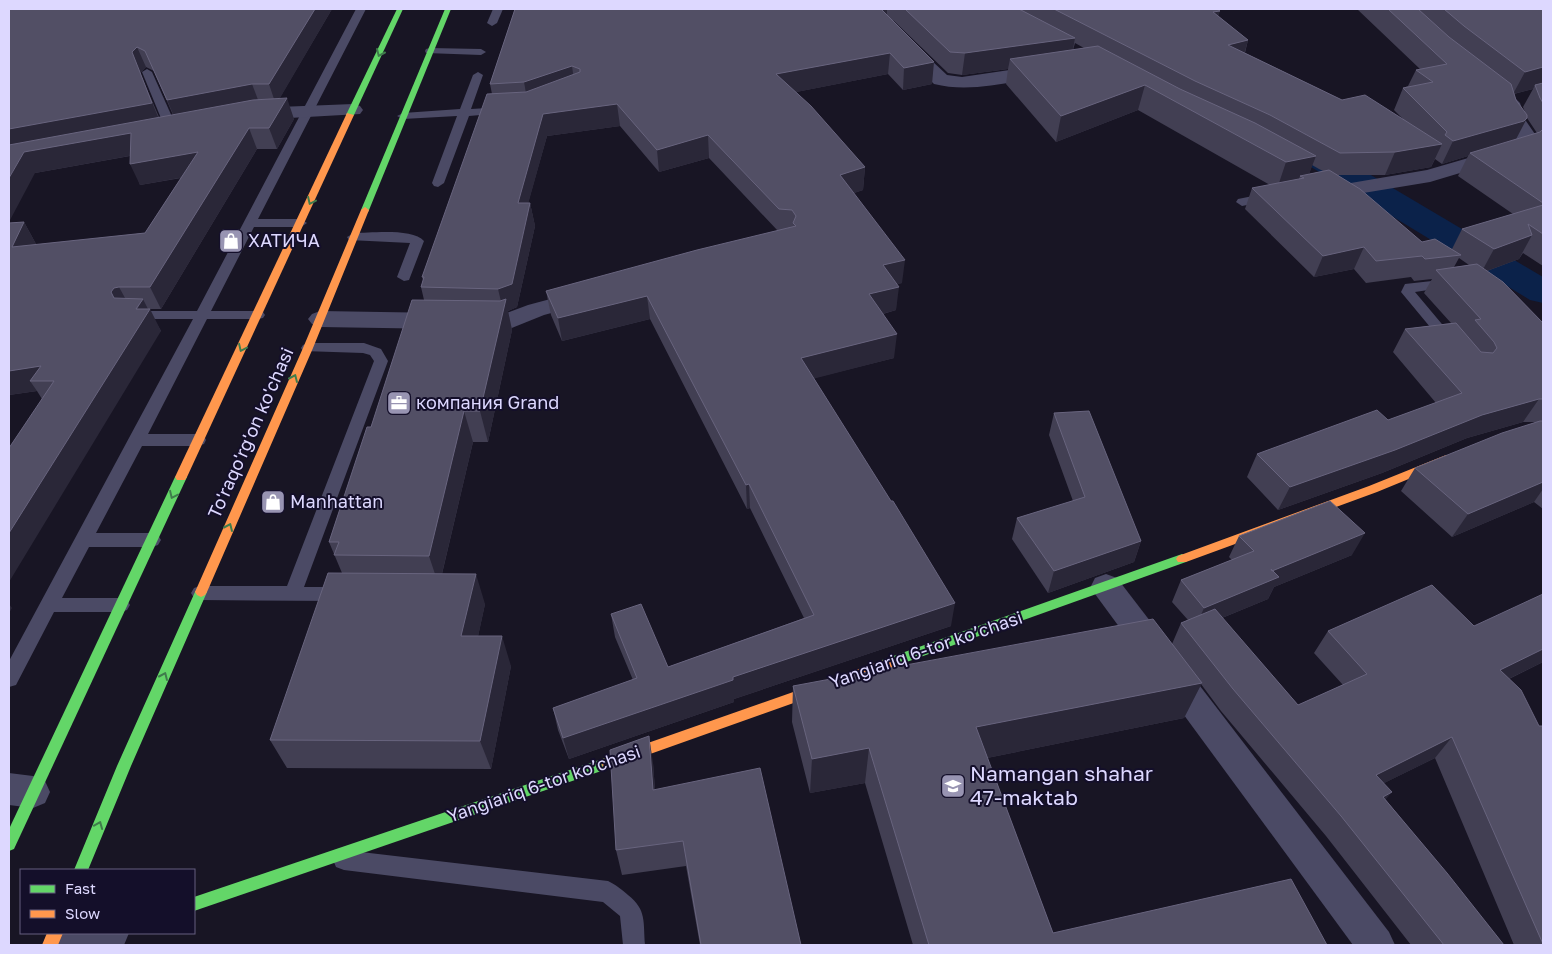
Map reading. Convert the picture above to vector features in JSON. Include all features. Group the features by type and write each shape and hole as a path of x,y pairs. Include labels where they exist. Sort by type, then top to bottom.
{"main road":[{"path":"9,844 21,791 121,605 400,9"},
{"name":"To'raqo'rg'on ko'chasi","path":"81,869 124,766 308,348 448,9"},
{"name":"Yangiаriq 6-tor koʼchasi","path":"195,904 590,769 1106,586 1373,489 1460,454"}],"street":[{"path":"894,33 941,80 962,83 1059,68"},
{"path":"1363,206 1338,188 1396,183 1430,176 1520,149 1527,144 1527,137 1516,122 1518,101 1492,89"},
{"path":"233,117 260,113 353,110"},
{"path":"320,319 507,322 536,310 609,290"},
{"path":"1106,586 1376,945"},
{"path":"75,945 107,934"}],"lane":[{"path":"9,679 137,440 361,9"},
{"path":"492,23 498,9"},
{"path":"430,51 480,52"},
{"path":"147,72 171,128"},
{"path":"438,183 478,75"},
{"path":"403,116 519,109"},
{"path":"1242,202 1279,194"},
{"path":"250,223 300,223"},
{"path":"354,237 409,237 417,241 404,276"},
{"path":"1461,274 1410,287 1408,292 1462,356"},
{"path":"131,315 258,315"},
{"path":"293,594 381,361 376,352 364,348 308,348"},
{"path":"137,440 198,440"},
{"path":"83,540 152,540"},
{"path":"200,594 362,594"},
{"path":"48,605 121,605"},
{"path":"325,858 608,892 631,911 634,945"}],"building":[{"path":"9,9 315,9 269,84 252,84 167,100 145,51 137,47 132,52 152,103 9,129"},
{"path":"515,9 881,9 934,62 904,68 890,53 776,74 811,106 865,167 840,175 905,260 883,265 899,287 869,294 897,334 801,358 891,501 893,501 955,603 733,677 733,680 563,738 553,708 637,678 611,614 641,604 668,667 814,615 749,484 746,485 647,296 558,318 546,291 697,250 796,226 793,223 796,216 792,210 779,209 708,135 657,150 617,104 543,114 518,203 530,203 512,284 498,289 421,287 424,277 422,277 487,94 526,92 580,72 580,69 572,66 524,82 490,84"},
{"path":"905,9 1019,9 1075,38 965,53 950,52"},
{"path":"1054,9 1217,9 1220,11 1213,12 1248,40 1228,45 1342,100 1365,95 1442,144 1395,152 1340,153 1270,115 1195,81"},
{"path":"1388,9 1418,9 1449,37 1511,84 1516,100 1527,115 1527,118 1524,121 1453,141 1445,135 1447,132 1403,88 1433,82 1416,70 1447,64"},
{"path":"1444,9 1543,9 1543,67 1525,72"},
{"path":"1098,46 1180,89 1255,123 1316,156 1286,162 1145,85 1061,116 1010,59"},
{"path":"1543,83 1543,103 1535,85"},
{"path":"287,98 269,128 249,128 150,287 119,287 114,288 111,292 114,298 143,299 136,309 150,309 9,533 9,448 54,381 30,381 41,366 9,371 9,223 24,222 12,247 145,233 198,152 130,164 131,133 24,152 9,178 9,145 253,100"},
{"path":"1543,129 1543,203 1470,153 1540,132"},
{"path":"1329,170 1360,189 1422,242 1435,239 1461,255 1425,259 1422,256 1376,261 1364,247 1323,256 1252,188 1304,178 1300,176"},
{"path":"1543,205 1543,234 1528,224 1532,235 1494,249 1462,229"},
{"path":"1477,264 1503,282 1543,323 1543,399 1482,415 1395,450 1290,487 1257,454 1377,410 1388,420 1462,393 1405,329 1456,323 1481,352 1493,353 1497,348 1494,342 1475,320 1481,319 1436,270"},
{"path":"506,299 480,411 464,411 429,556 334,555 339,542 329,542 367,427 371,427 412,300 500,301"},
{"path":"1089,411 1141,541 1054,571 1017,518 1085,497 1054,413"},
{"path":"1543,421 1543,482 1468,514 1415,468 1502,433"},
{"path":"1330,501 1365,533 1273,571 1279,577 1204,608 1181,580 1254,551 1239,536"},
{"path":"328,573 476,574 461,636 502,636 480,741 270,740"},
{"path":"1432,585 1474,626 1543,594 1543,649 1500,670 1521,690 1539,726 1543,726 1543,944 1452,737 1376,775 1392,792 1383,797 1504,945 1444,945 1341,816 1233,689 1181,623 1215,609 1298,705 1367,674 1328,631"},
{"path":"1153,619 1202,683 976,727 1053,933 1291,879 1327,945 929,945 869,748 812,759 793,686"},
{"path":"649,736 653,790 760,768 801,945 701,945 683,841 616,850 610,750"}],"waterway":[{"path":"1299,146 1543,292"}],"traffic: fast":[{"path":"350,115 400,9"},
{"path":"365,210 448,9"},
{"path":"9,844 181,477"},
{"path":"887,664 1182,559"},
{"path":"81,869 124,766 201,592"},
{"path":"195,904 608,763"}],"traffic: slow":[{"path":"181,477 350,115"},
{"path":"201,592 308,348 365,210"},
{"path":"1182,559 1373,489 1446,459"},
{"path":"608,763 887,664"},
{"path":"50,945 55,934"}],"place":[{"name":"ХАТИЧА","path":"231,241"},
{"name":"компания Grand","path":"399,403"},
{"name":"Manhattan","path":"273,502"},
{"name":"Namangan shahar 47-maktab","path":"953,786"}]}
